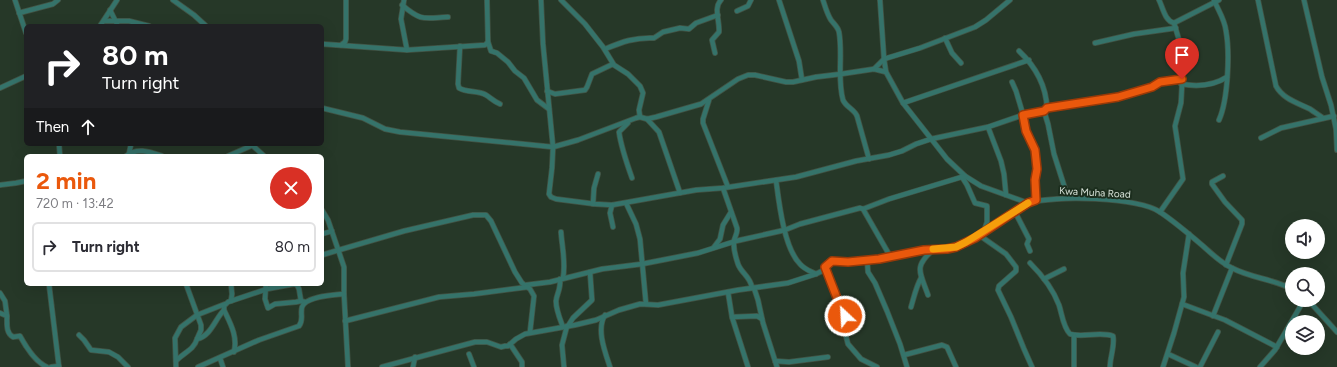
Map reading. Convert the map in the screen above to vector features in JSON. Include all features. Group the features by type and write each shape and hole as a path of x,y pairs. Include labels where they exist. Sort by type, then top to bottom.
{"street":[{"path":"15,0 24,28"},
{"path":"19,13 53,4 58,0"},
{"path":"102,24 117,0"},
{"path":"173,0 204,24"},
{"path":"341,45 346,39 346,0"},
{"path":"487,0 488,42 491,51 508,62 515,71 524,78 537,100 549,109"},
{"path":"541,0 552,147 552,168 549,190 550,196 556,199 594,204 612,205 680,193 796,177 850,162 902,151 931,139 988,127 1023,115 1118,97 1152,87 1160,82 1182,81 1192,86 1209,85 1221,81 1227,76"},
{"path":"561,0 585,24 613,64 637,82 642,89 642,98 639,110 640,117"},
{"path":"715,53 712,40 719,32 718,4 721,0"},
{"path":"737,11 748,6 750,0"},
{"path":"779,0 799,61 802,80"},
{"path":"823,0 831,20 839,31 844,102 856,112 869,159"},
{"path":"880,0 886,72 903,103 931,139 963,176 976,204 987,206 987,222 984,231"},
{"path":"874,69 884,59 920,48 975,27 1010,0"},
{"path":"1159,0 1168,19 1175,25 1182,50 1181,103 1175,126 1183,179 1160,212"},
{"path":"1258,0 1275,83 1278,90 1287,98 1323,118"},
{"path":"1304,0 1322,77 1332,104 1335,120 1337,150"},
{"path":"1095,43 1175,25 1216,1 1226,32 1227,76 1223,109 1219,120"},
{"path":"403,2 401,19 407,50"},
{"path":"403,2 416,16 424,18 448,17"},
{"path":"110,10 117,24"},
{"path":"604,50 618,43 647,36 654,38 661,33 680,28 689,29 696,23 718,15"},
{"path":"104,21 135,22 142,24"},
{"path":"945,38 952,53 961,63"},
{"path":"324,44 407,50 438,49 460,46 485,46 488,42"},
{"path":"460,46 459,88 465,91 485,95 500,104"},
{"path":"1019,51 1029,60 1040,77 1044,91 1045,110 1054,154 1068,198"},
{"path":"903,103 1029,60"},
{"path":"547,91 555,94 585,90 592,74 613,64"},
{"path":"646,119 701,104 726,87 748,75 764,76 786,82 874,69 886,72"},
{"path":"0,88 24,77"},
{"path":"1012,82 1023,115 1026,131 1035,150 1037,169 1035,180 1036,200"},
{"path":"709,100 703,123 738,230 734,242 738,265 750,282 758,300 762,319 777,367"},
{"path":"324,108 363,118 385,129 400,132 552,147 578,140 640,117 646,119 658,129 680,193"},
{"path":"1261,138 1281,128 1323,118 1335,120"},
{"path":"629,122 619,132 620,141 632,178"},
{"path":"988,127 1001,161 1006,194"},
{"path":"232,154 250,146"},
{"path":"253,146 262,154"},
{"path":"131,154 139,151 153,154"},
{"path":"594,204 594,188 598,174"},
{"path":"346,321 439,297 474,294 527,286 602,269 642,264 698,253 734,242 785,230 800,224 863,209 889,199 963,176 976,184 1028,203"},
{"path":"1223,176 1212,182 1212,184 1242,220 1242,224 1226,265"},
{"path":"776,180 780,214 787,240 798,263 816,274"},
{"path":"0,185 24,181"},
{"name":"Kwa Muha Road","path":"825,267 832,261 848,262 956,247 979,235 1028,203 1036,200 1068,198 1110,200 1151,207 1189,234 1226,265 1247,274 1285,285"},
{"path":"626,203 636,224 640,239 646,304"},
{"path":"612,205 610,213 613,227"},
{"path":"863,209 888,257"},
{"path":"713,248 720,240 723,225 732,212"},
{"path":"1015,212 1029,239 1027,244 1030,251"},
{"path":"324,213 328,220 344,267 348,367"},
{"path":"324,254 338,249 410,230 483,215 491,221 515,272 522,283 527,286 534,296 530,332"},
{"path":"324,233 332,231"},
{"path":"561,232 564,259 561,288 556,302 566,326"},
{"path":"1163,367 1184,297 1183,273 1189,234"},
{"path":"979,235 1006,254 1016,267 1016,271 999,286 998,290 1012,317 1032,367"},
{"path":"910,307 915,296 916,287 921,278 922,261 934,249"},
{"path":"867,259 868,272 875,283 887,311 904,355 907,367"},
{"path":"1030,263 1044,279 1058,304 1067,331 1070,334 1074,336 1113,336 1113,349 1110,359 1110,367"},
{"path":"382,367 475,342 487,342 501,347 510,344 520,336 530,332 596,320 619,310 646,304 658,305 770,284 788,283 816,274 822,271 825,267 837,298 845,310 844,329 848,344 862,359 877,367"},
{"path":"1213,316 1232,268"},
{"path":"1044,279 1064,269"},
{"path":"564,367 562,345 566,326 592,300 590,272"},
{"path":"921,278 928,295"},
{"path":"49,286 59,366 52,367"},
{"path":"176,361 188,352 196,342 201,330 187,286"},
{"path":"231,286 231,301"},
{"path":"266,286 266,303 268,308 275,304 303,302 319,297 344,294"},
{"path":"176,367 175,337 183,324 197,315 231,301 282,286"},
{"path":"198,367 258,340 299,326 302,320 303,302 298,286"},
{"path":"728,292 732,317 748,367"},
{"path":"0,293 5,301 7,330 9,335 13,337 20,336 41,365 47,367"},
{"path":"225,304 224,310 234,332 236,344 234,352"},
{"path":"1182,304 1240,327 1277,347"},
{"path":"1260,367 1277,347 1300,307"},
{"path":"1314,307 1337,332"},
{"path":"197,339 203,338 206,335 218,316 224,310"},
{"path":"0,313 7,316"},
{"path":"606,315 602,321 602,340 610,367"},
{"path":"732,317 757,316 762,319"},
{"path":"596,320 602,327"},
{"path":"1200,367 1218,332"},
{"path":"79,335 91,350 109,352 118,357 128,367"},
{"path":"1074,336 1074,367"},
{"path":"510,344 522,362 522,367"},
{"path":"904,355 942,345 947,347 956,367"},
{"path":"469,354 474,367"},
{"path":"1168,354 1196,367"},
{"path":"413,367 415,357"},
{"path":"775,361 789,362 828,357"},
{"path":"220,358 223,367"}],"slow traffic":[{"path":"933,249 947,249 956,247 975,238 1028,203"}],"route":[{"path":"845,316 846,312 837,298 825,267 830,262 879,259 924,250 956,247 975,238 1028,203 1036,200 1035,180 1037,169 1035,150 1026,131 1023,115 1044,111 1047,108 1118,97 1152,87 1160,82 1182,79"}]}
